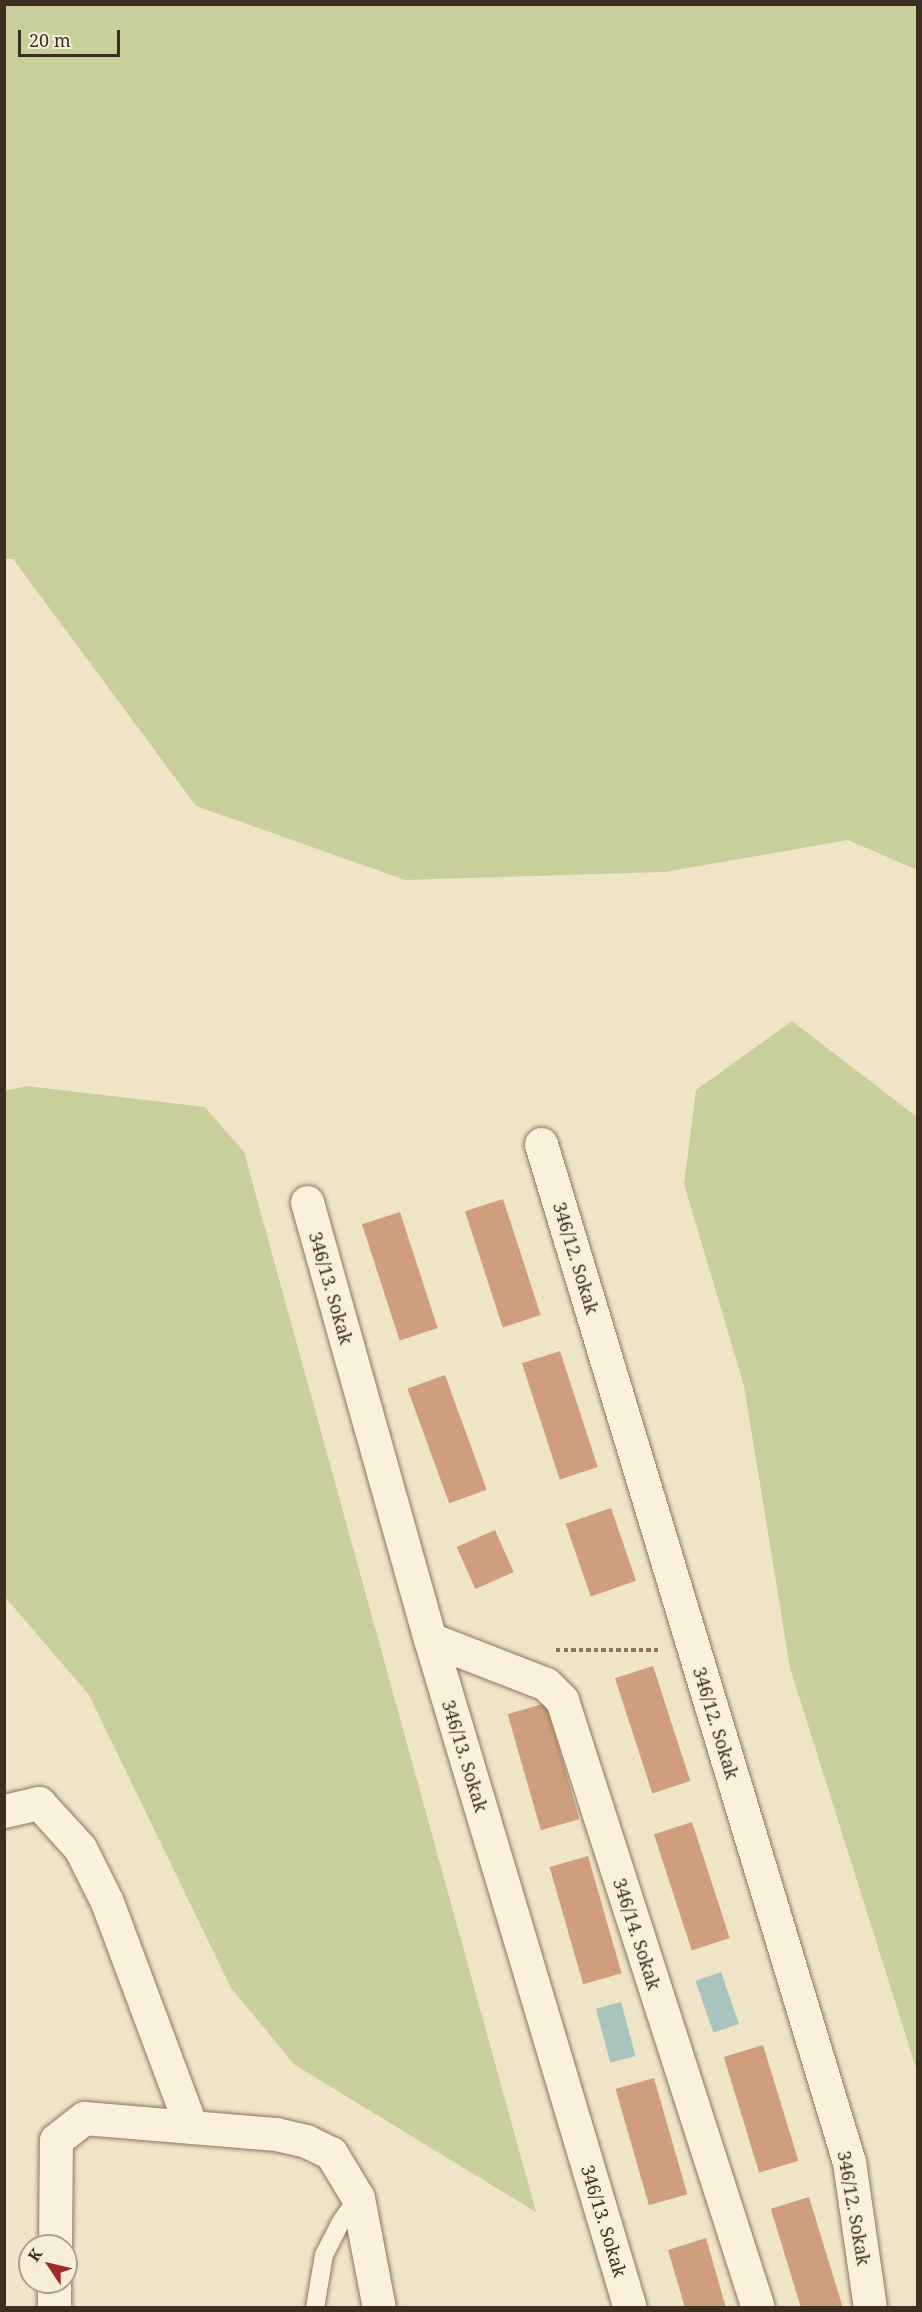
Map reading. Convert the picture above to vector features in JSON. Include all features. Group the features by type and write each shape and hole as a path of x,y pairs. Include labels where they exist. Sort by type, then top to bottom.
{"street":[{"name":"346/12. Sokak","path":"541,1144 849,2162 870,2307"},
{"name":"346/13. Sokak","path":"307,1202 430,1639 630,2307"},
{"name":"346/14. Sokak","path":"430,1639 546,1684 562,1700 758,2307"},
{"path":"4,1811 39,1803 80,1848 107,1902 191,2127"},
{"path":"54,2234 56,2140 84,2118 276,2134 306,2141 331,2153 358,2198 379,2307"}],"lane":[{"path":"315,2307 324,2255 341,2222 358,2198"}],"path":[{"path":"550,1650 656,1648 663,1653"}],"green space":[{"path":"4,5 917,5 917,870 848,840 665,872 405,880 196,806 13,559 5,559"},
{"path":"792,1021 917,1117 917,2071 790,1668 744,1386 684,1184 696,1090"},
{"path":"27,1086 205,1107 244,1152 536,2212 295,2065 231,1988 89,1695 5,1597 4,1091"}],"water":[{"path":"721,1972 739,2024 713,2033 695,1981"},
{"path":"621,2002 635,2056 610,2063 596,2009"}],"building":[{"path":"503,1199 541,1315 503,1327 465,1211"},
{"path":"400,1212 438,1328 400,1340 362,1224"},
{"path":"560,1351 598,1467 560,1479 522,1363"},
{"path":"445,1375 487,1490 449,1503 407,1389"},
{"path":"611,1508 636,1581 591,1596 566,1524"},
{"path":"495,1530 514,1572 475,1589 457,1547"},
{"path":"653,1666 690,1781 652,1793 615,1678"},
{"path":"546,1703 579,1819 541,1830 508,1714"},
{"path":"692,1822 730,1938 692,1950 654,1834"},
{"path":"588,1856 622,1973 583,1984 550,1867"},
{"path":"763,2045 798,2161 759,2173 724,2057"},
{"path":"654,2078 687,2194 649,2205 616,2089"},
{"path":"809,2197 843,2308 801,2308 771,2209"},
{"path":"706,2238 726,2308 685,2308 668,2250"}]}
